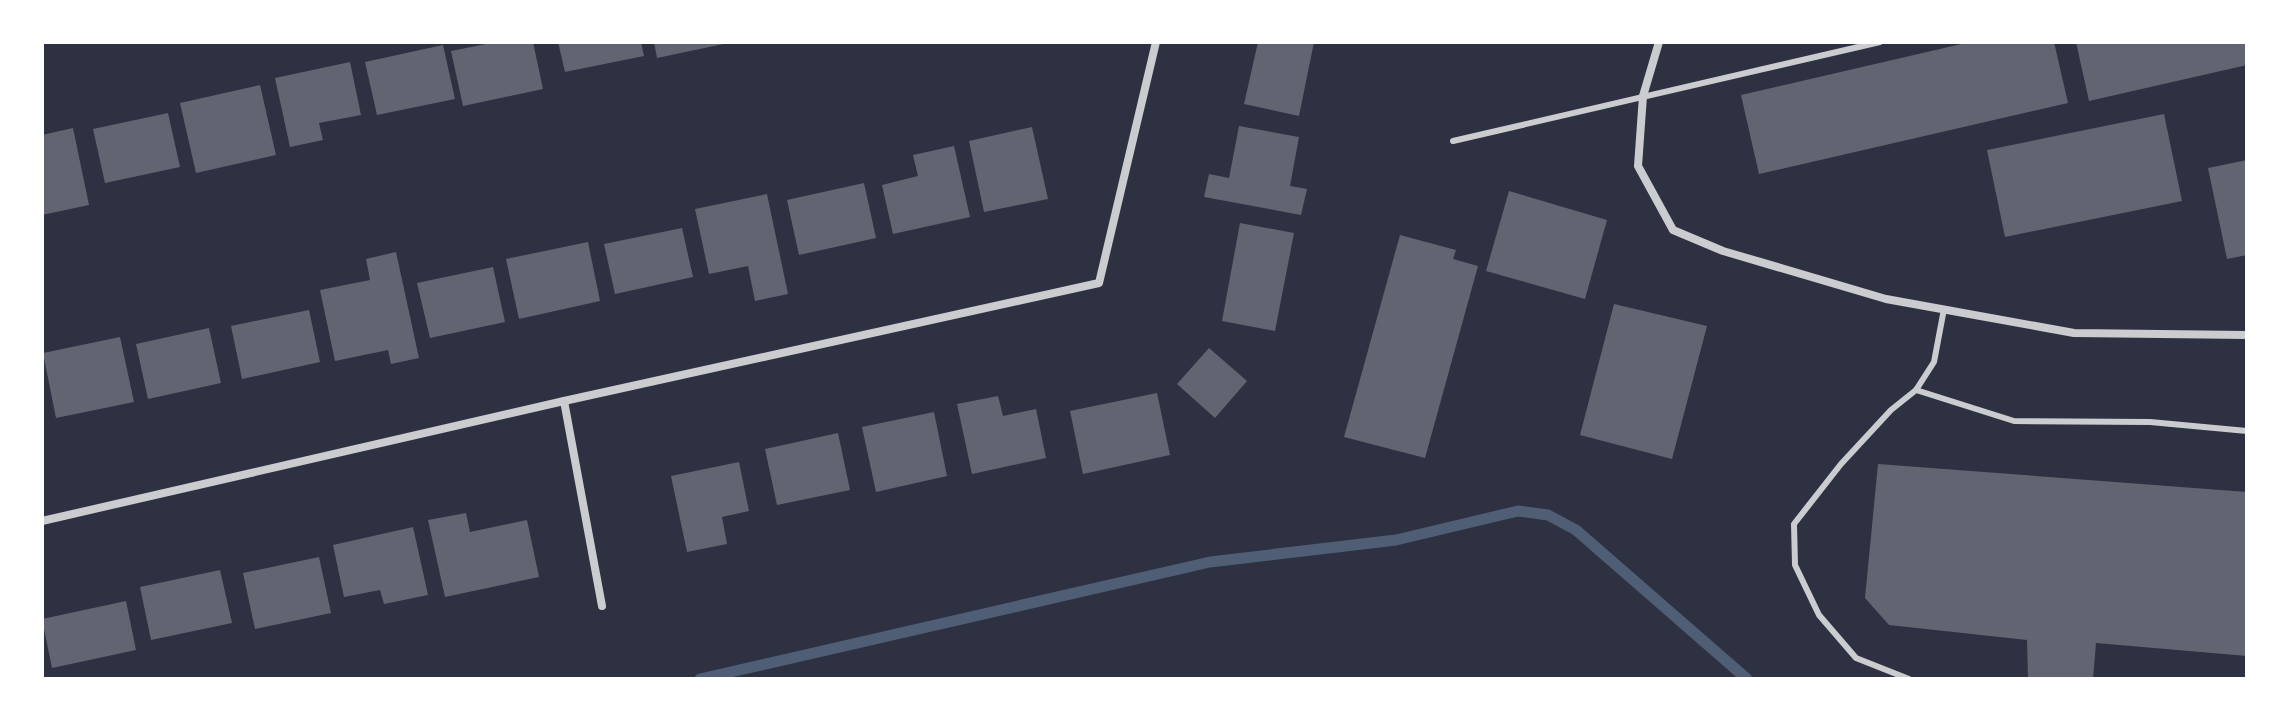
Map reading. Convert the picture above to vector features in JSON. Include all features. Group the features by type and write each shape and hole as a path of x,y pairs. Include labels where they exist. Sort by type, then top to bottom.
{"street":[{"path":"42,521 564,401 1099,283 1156,42"},
{"path":"1659,42 1643,96 1638,166 1673,230 1723,251 1886,299 2074,333 2247,335"},
{"path":"564,401 602,606"}],"lane":[{"path":"1453,141 1880,42"},
{"path":"1909,679 1856,658 1819,615 1795,565 1794,524 1841,464 1891,410 1916,390 1934,362 1944,309"},
{"path":"1916,390 2014,421 2150,422 2247,431"}],"building":[{"path":"496,42 533,42 543,89 463,106 451,51"},
{"path":"558,42 641,42 644,56 565,72"},
{"path":"654,42 728,42 728,43 657,58"},
{"path":"1258,42 1314,42 1299,116 1244,104"},
{"path":"1970,42 2054,42 2068,103 1759,174 1741,95"},
{"path":"2076,42 2247,42 2247,65 2089,101"},
{"path":"443,45 455,99 377,115 365,62"},
{"path":"350,62 361,115 319,123 323,140 290,147 275,78"},
{"path":"260,85 276,155 196,173 180,103"},
{"path":"168,113 180,167 105,183 93,129"},
{"path":"2164,114 2182,201 2005,237 1987,150"},
{"path":"1239,126 1299,137 1290,186 1307,189 1301,215 1204,197 1209,174 1229,178"},
{"path":"1032,127 1048,199 984,212 969,141"},
{"path":"73,128 89,205 42,215 42,135"},
{"path":"954,146 970,217 893,234 882,185 918,176 913,155"},
{"path":"2247,160 2247,255 2227,259 2208,168"},
{"path":"864,183 876,238 799,255 787,200"},
{"path":"1509,191 1607,220 1585,299 1486,271"},
{"path":"767,194 788,294 755,301 748,266 709,274 695,209"},
{"path":"1240,223 1294,233 1275,331 1222,321"},
{"path":"682,228 693,277 615,294 604,244"},
{"path":"1400,235 1456,250 1453,259 1478,266 1425,458 1344,437"},
{"path":"588,242 600,301 519,319 506,259"},
{"path":"396,252 419,358 391,364 388,350 335,361 320,290 370,280 366,259"},
{"path":"493,267 505,322 430,338 417,283"},
{"path":"1614,304 1707,326 1672,459 1580,435"},
{"path":"309,310 320,362 242,379 231,326"},
{"path":"209,328 221,383 148,399 136,344"},
{"path":"120,337 134,402 56,418 43,353"},
{"path":"1209,348 1247,381 1215,418 1177,384"},
{"path":"1157,393 1170,455 1083,474 1070,411"},
{"path":"998,396 1003,416 1036,409 1046,458 972,474 957,404"},
{"path":"934,412 947,476 876,492 862,427"},
{"path":"838,433 850,490 777,505 765,449"},
{"path":"739,462 749,511 722,517 727,544 687,552 671,476"},
{"path":"1878,464 2247,492 2247,656 2096,643 2093,679 2028,677 2027,640 1889,625 1865,598"},
{"path":"466,513 470,532 527,520 539,577 445,597 428,520"},
{"path":"413,527 428,595 384,604 380,590 344,597 333,545"},
{"path":"319,557 331,613 255,629 243,573"},
{"path":"220,570 232,623 151,640 140,587"},
{"path":"126,601 136,650 52,668 42,619"}],"waterway":[{"path":"700,679 1210,562 1396,540 1518,511 1548,515 1576,530 1747,679"}]}
